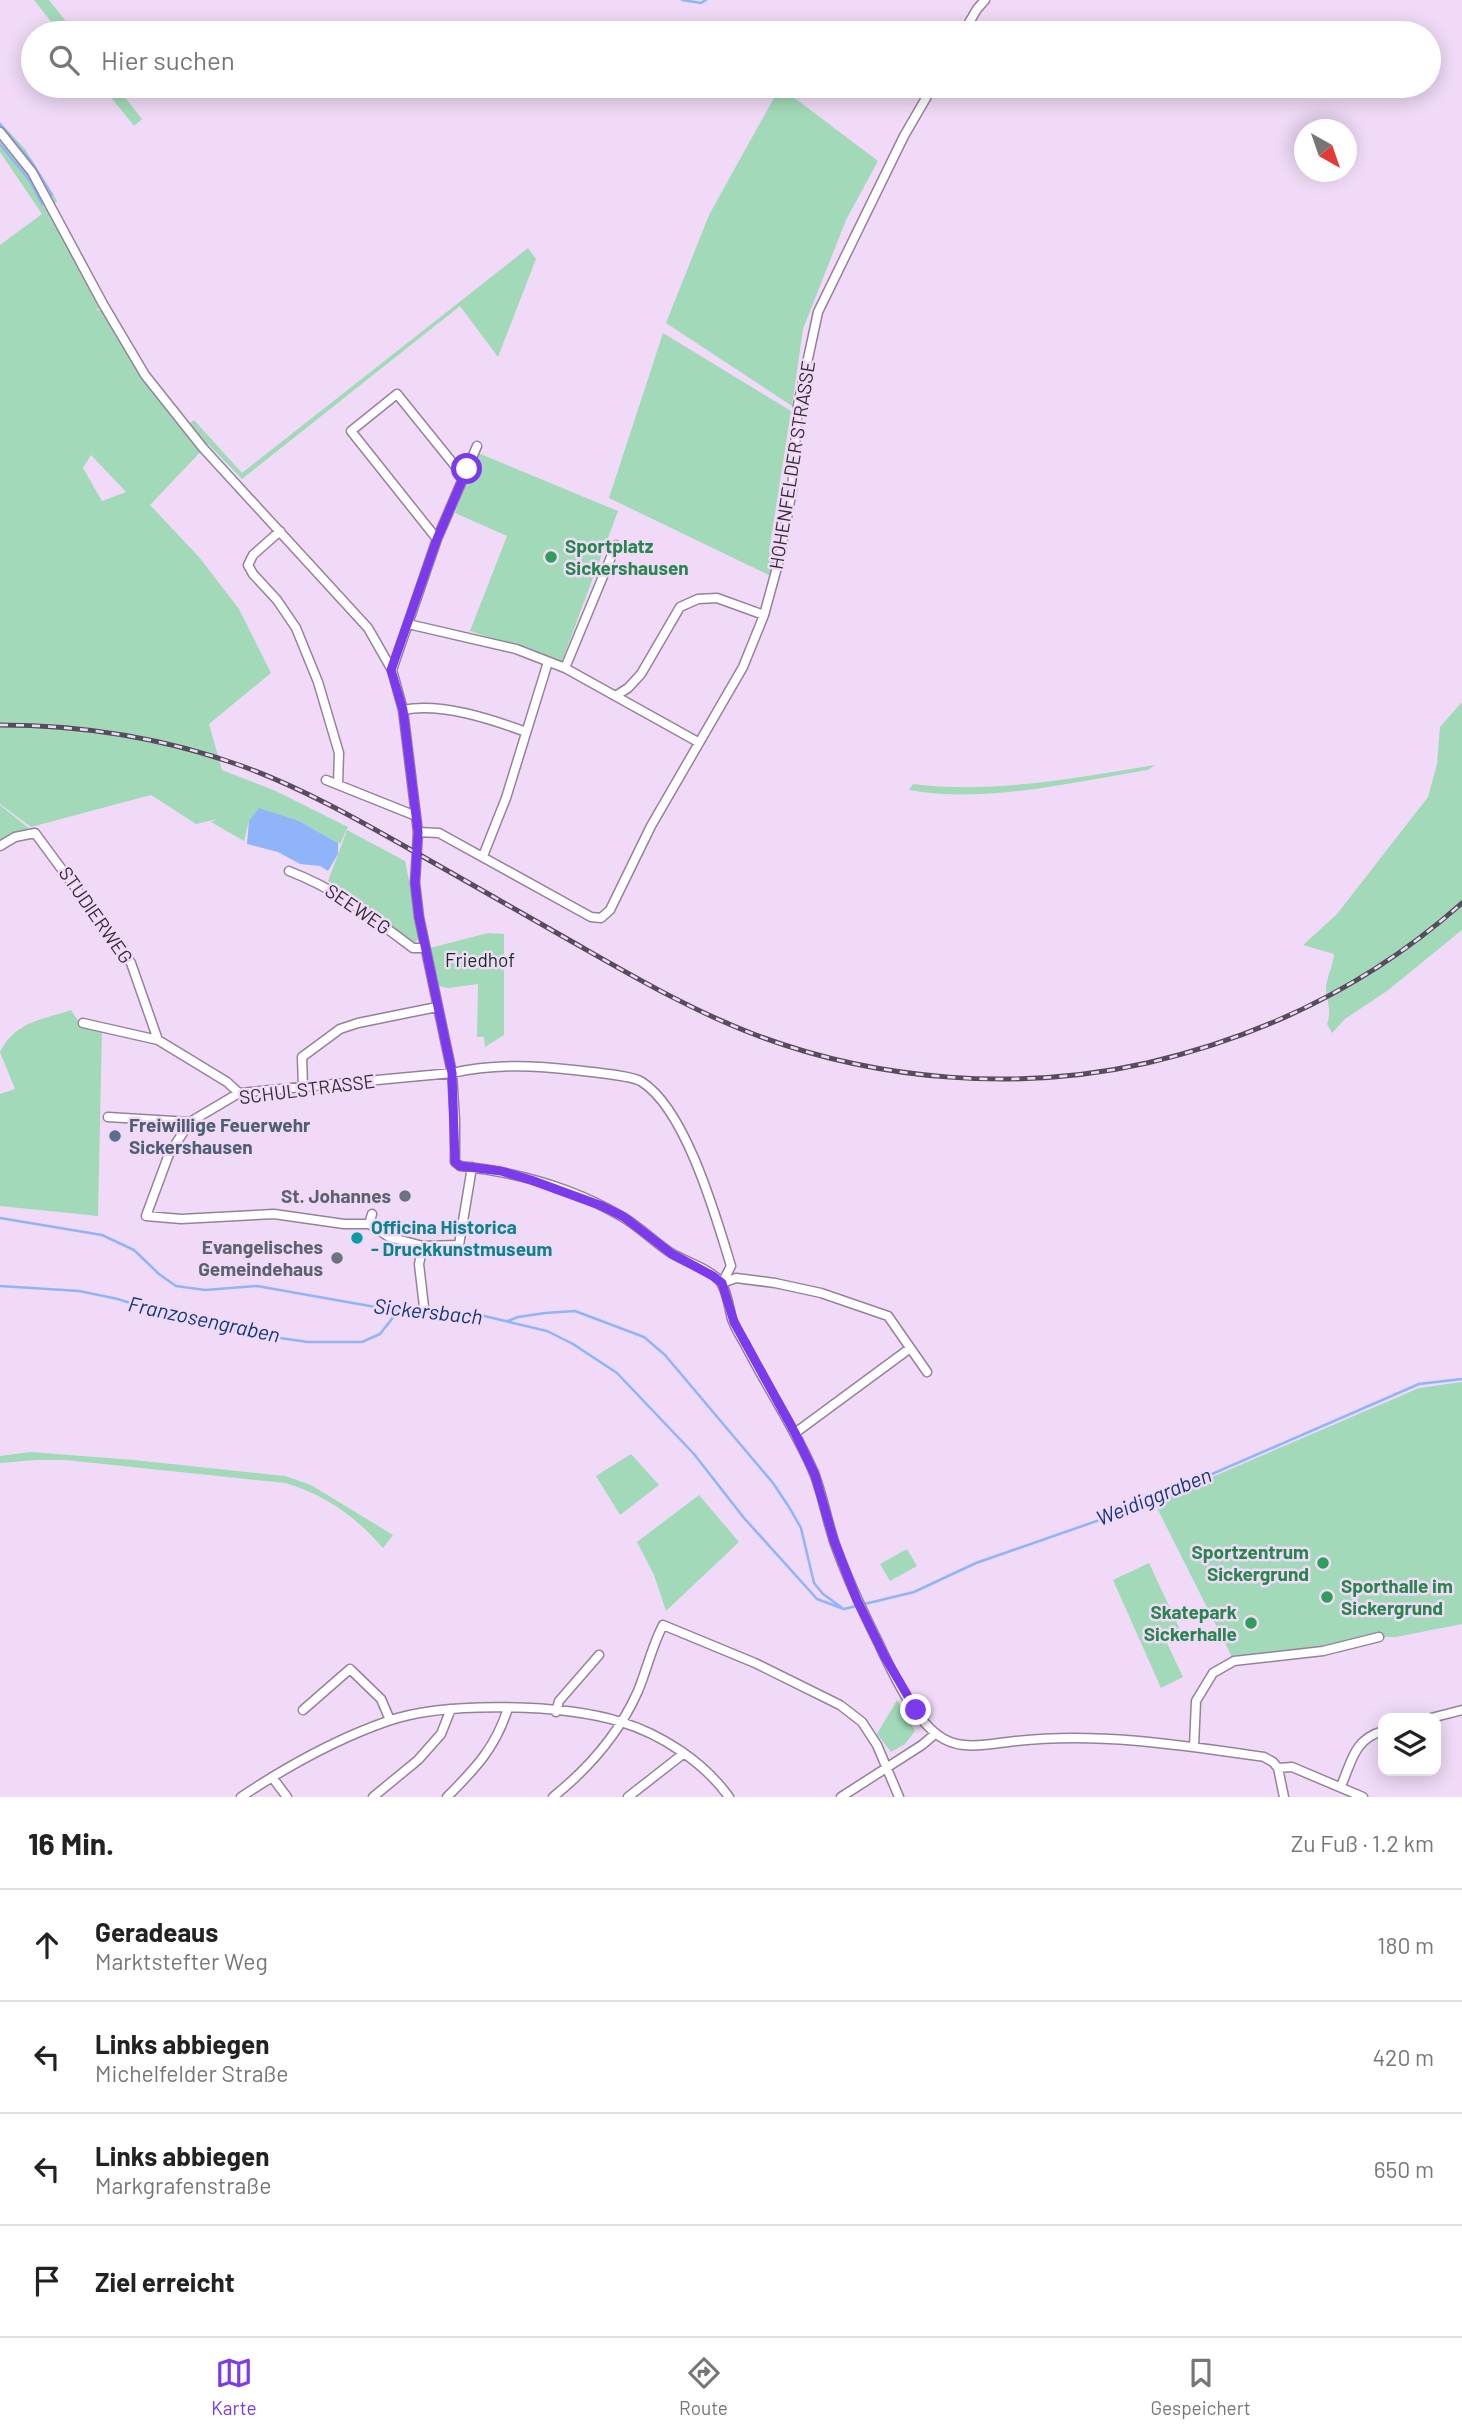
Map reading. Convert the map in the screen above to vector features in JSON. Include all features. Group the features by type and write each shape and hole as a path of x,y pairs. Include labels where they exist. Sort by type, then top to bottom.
{"street":[{"path":"970,21 985,0"},
{"name":"HOHENFELDER STRASSE","path":"418,832 439,833 591,917 601,918 610,910 651,826 743,667 764,615 779,560 790,501 798,405 818,312 904,136 926,98"},
{"path":"0,132 32,172 103,304 145,375 203,448 368,628 391,670 403,710 418,832 415,883 436,1007 452,1073 455,1162 460,1166 501,1171 602,1206 624,1217 672,1254 722,1283 734,1322 815,1475 834,1541 857,1600 885,1657 927,1727 935,1734 953,1743 972,1745 1074,1737 1194,1747 1264,1757 1278,1768 1284,1797"},
{"path":"437,539 351,431 397,394 464,477"},
{"path":"391,670 437,539 477,446"},
{"path":"280,531 253,555 248,565 296,628 318,682 339,753 338,784"},
{"path":"565,668 616,545"},
{"path":"617,695 641,674 680,607 698,598 717,598 764,615"},
{"path":"408,624 452,632 516,649 565,668 698,742"},
{"path":"483,856 506,798 548,662"},
{"path":"403,710 424,707 492,720 526,732"},
{"path":"326,780 416,816"},
{"name":"STUDIERWEG","path":"0,846 15,837 35,833 131,962 158,1040"},
{"name":"SEEWEG","path":"289,871 320,883 348,899 413,948 425,948"},
{"path":"303,1088 302,1057 340,1029 436,1007"},
{"path":"83,1023 158,1040 227,1082 239,1093"},
{"name":"SCHULSTRASSE","path":"369,1224 344,1224 274,1214 181,1219 146,1216 169,1154 190,1122 239,1093 452,1073 479,1067 562,1069 640,1080 661,1098 696,1162 731,1266 722,1283"},
{"path":"108,1117 190,1122"},
{"path":"372,1214 369,1224 389,1237 423,1246 459,1245 472,1167"},
{"path":"423,1246 419,1264 424,1307"},
{"path":"722,1283 736,1278 775,1283 821,1293 888,1316 927,1372"},
{"path":"795,1433 909,1349"},
{"path":"553,1797 587,1768 607,1745 638,1691 663,1625 755,1663 832,1700 862,1722 877,1745 899,1797"},
{"path":"1194,1747 1196,1701 1213,1673 1234,1661 1322,1651 1379,1637"},
{"path":"556,1712 559,1700 599,1655"},
{"path":"303,1710 350,1669 381,1699 390,1720"},
{"path":"447,1797 480,1764 501,1732 508,1708"},
{"path":"241,1797 327,1748 390,1720 451,1709 508,1708 586,1714 621,1722 662,1740 683,1754 711,1775 729,1797"},
{"path":"373,1797 418,1760 440,1734 451,1709"},
{"path":"1441,1715 1462,1710"},
{"path":"1341,1786 1360,1743 1378,1733"},
{"path":"842,1797 935,1734"},
{"path":"628,1797 683,1754"},
{"path":"1278,1768 1292,1768 1363,1797"},
{"path":"272,1777 287,1797"}],"green space":[{"path":"34,0 49,0 66,21 51,21"},
{"path":"112,98 125,98 142,119 134,126"},
{"path":"774,98 795,98 878,161 846,220 803,329 792,406 666,323 709,215"},
{"path":"0,122 25,149 57,201 51,207 104,306 94,311 106,308 145,375 186,426 194,420 242,473 528,248 536,259 498,357 460,306 242,479 208,444 150,505 199,557 239,609 271,673 209,724 222,770 276,791 348,827 340,844 299,821 283,817 249,821 244,841 211,822 217,819 196,824 151,795 31,827 0,804 0,245 42,214 0,152","holes":["91,455 126,492 102,501 83,468"]},
{"path":"663,333 791,411 769,552 779,560 775,578 609,498"},
{"path":"478,453 618,511 562,661 470,631 507,536 455,513"},
{"path":"1462,702 1462,930 1387,991 1345,1019 1332,1033 1327,1024 1329,1011 1326,989 1334,954 1303,945 1337,914 1428,797 1437,764 1440,727"},
{"path":"1155,765 1148,770 1029,790 938,794 909,790 913,784 973,787 1034,783"},
{"path":"0,805 35,833 0,847"},
{"path":"347,830 405,861 421,937 414,943 350,893 328,881"},
{"name":"Friedhof","path":"488,933 504,934 504,1035 485,1047 484,1037 477,1037 478,984 448,988 434,985 430,948"},
{"path":"71,1010 79,1022 102,1029 98,1216 0,1206 0,1094 15,1089 0,1052 21,1028"},
{"name":"Sportzentrum Sickergrund","path":"1462,1382 1462,1624 1396,1637 1379,1637 1323,1651 1234,1661 1154,1502 1419,1388"},
{"path":"30,1452 285,1476 311,1485 393,1535 383,1548 362,1526 327,1500 285,1483 66,1460 0,1463 0,1456"},
{"path":"631,1454 659,1485 620,1515 596,1476"},
{"path":"699,1495 739,1542 666,1611 654,1575 637,1542"},
{"path":"907,1549 917,1566 890,1581 880,1564"},
{"path":"1149,1563 1182,1634 1166,1641 1183,1677 1161,1688 1113,1580"},
{"path":"897,1700 915,1731 905,1744 891,1752 877,1734"}],"water":[{"path":"259,808 299,821 338,843 338,854 328,871 320,866 300,864 278,852 247,844 249,821"}],"waterway":[{"path":"682,0 701,3 706,0"},
{"path":"0,124 31,161 52,195"},
{"path":"0,144 30,181 42,204"},
{"name":"Sickersbach","path":"0,1218 102,1235 134,1250 176,1286 205,1290 257,1286 398,1311 476,1314 547,1331 573,1344 617,1373 694,1454 744,1518 817,1599 844,1609 914,1592 976,1563 1134,1508 1419,1384 1462,1379"},
{"name":"Franzosengraben","path":"0,1286 79,1291 118,1299 181,1320 308,1342 362,1342 380,1334 398,1311"},
{"path":"508,1321 518,1317 575,1311 644,1337 665,1355 773,1483 801,1528 814,1583 823,1594 841,1607"}],"railway":[{"path":"0,725 61,727 122,735 183,748 242,766 308,794 350,816 621,970 710,1015 803,1051 900,1072 999,1079 1049,1077 1098,1072 1190,1052 1274,1022 1354,982 1427,932 1462,903"}],"place":[{"name":"Sportplatz Sickershausen","path":"551,557"},
{"name":"Freiwillige Feuerwehr Sickershausen","path":"115,1136"},
{"name":"St. Johannes","path":"405,1196"},
{"name":"Officina Historica - Druckkunstmuseum","path":"357,1238"},
{"name":"Evangelisches Gemeindehaus","path":"337,1258"},
{"name":"Sportzentrum Sickergrund","path":"1323,1563"},
{"name":"Sporthalle im Sickergrund","path":"1327,1597"},
{"name":"Skatepark Sickerhalle","path":"1251,1623"}],"route":[{"path":"467,469 437,539 391,670 403,710 418,832 415,883 419,917 452,1073 455,1162 460,1166 501,1171 579,1195 624,1217 672,1254 722,1283 734,1322 815,1475 834,1541 857,1600 885,1657 916,1710"}],"water label":[{"name":"Weidiggraben","path":"1154,1497"}]}
